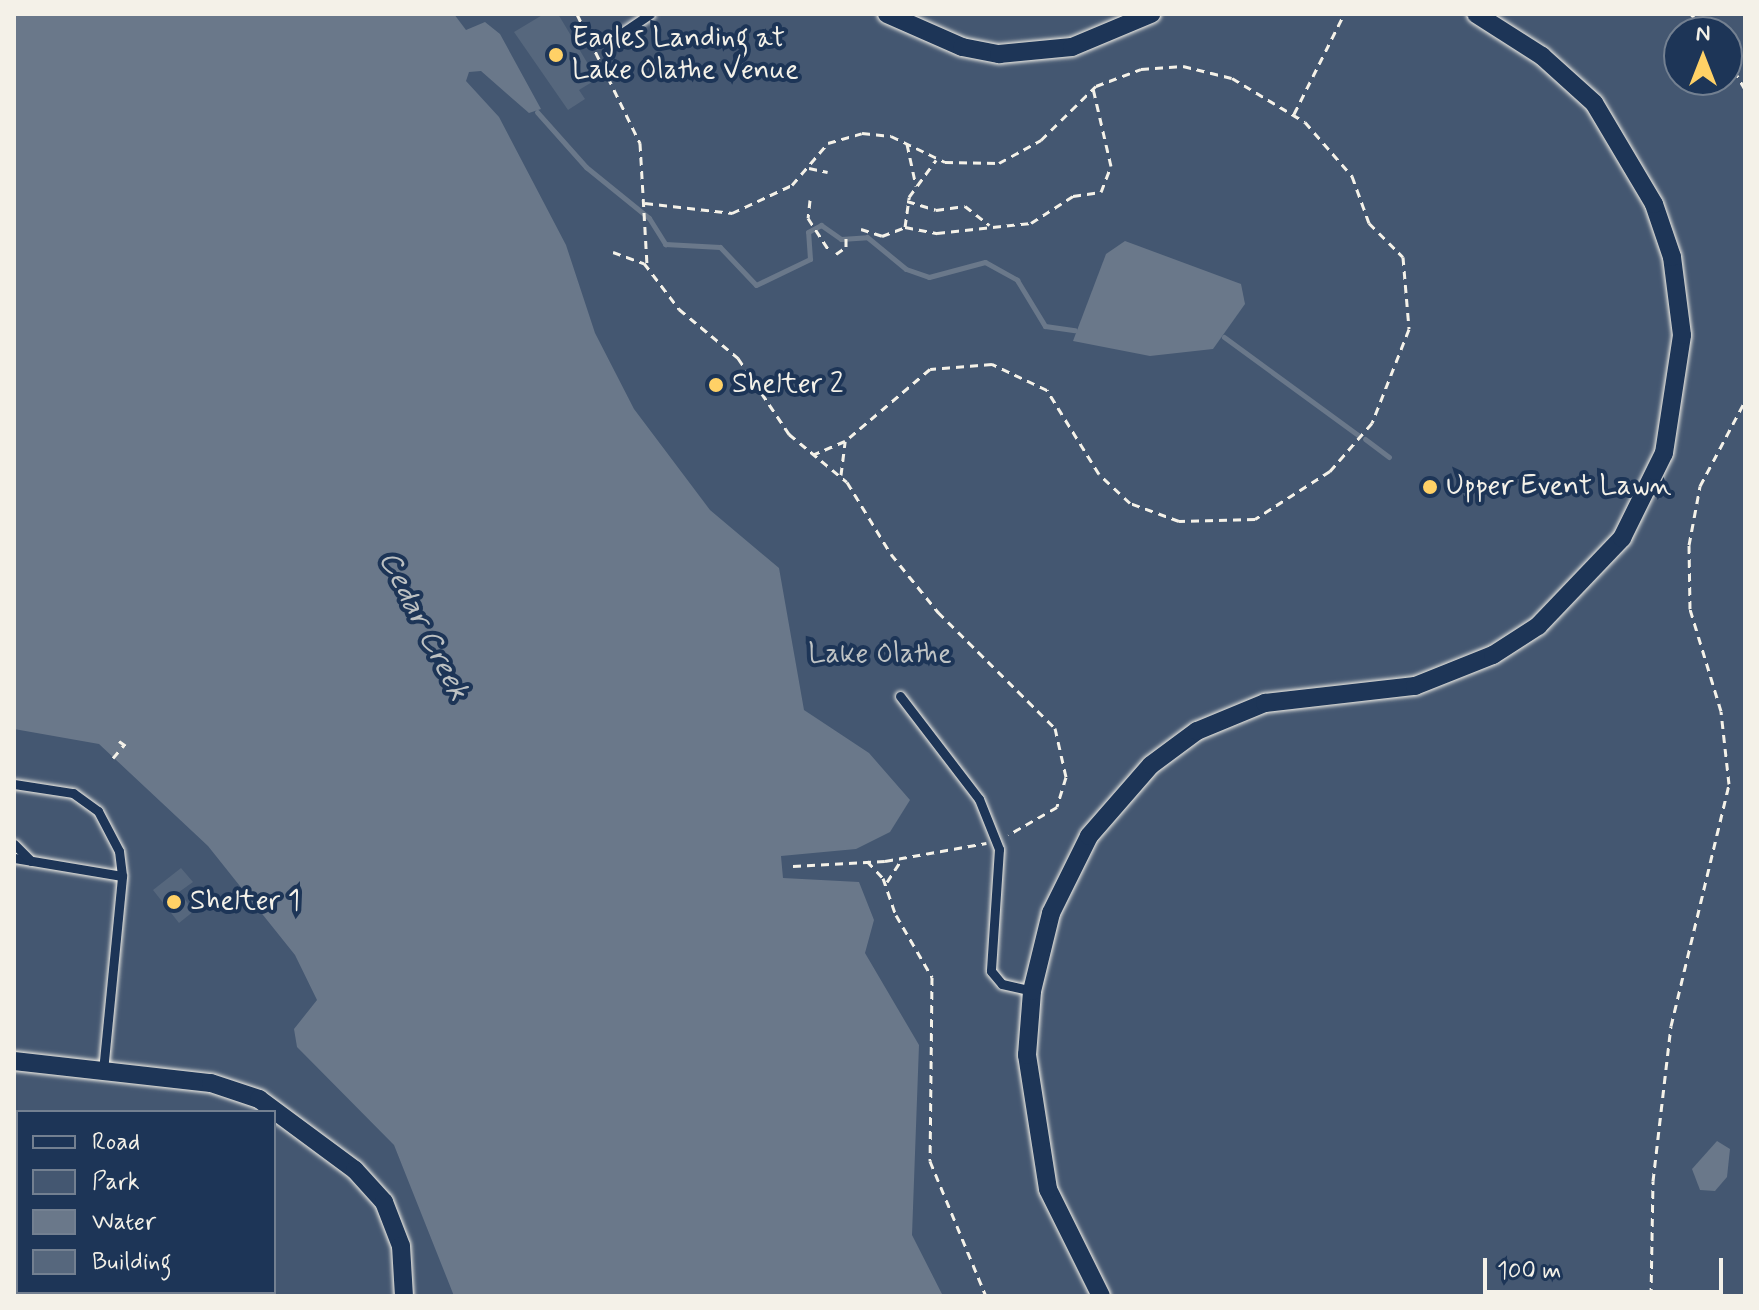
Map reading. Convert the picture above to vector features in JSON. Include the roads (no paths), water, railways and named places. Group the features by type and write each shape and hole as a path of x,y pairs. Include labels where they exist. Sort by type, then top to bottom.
{"street":[{"path":"887,14 962,47 999,54 1072,47 1151,14"},
{"path":"1101,1296 1062,1225 1039,1159 1027,1055 1032,991 1051,913 1075,859 1172,746 1265,703 1379,693 1493,655 1565,604 1644,503 1674,418 1680,374 1680,300 1665,231 1626,149 1594,103 1533,49 1476,14"},
{"path":"14,1061 236,1089 270,1110"},
{"path":"276,1114 307,1133 384,1202 401,1246 404,1296"}],"lane":[{"path":"616,37 650,14"},
{"path":"900,696 979,799 999,849 991,971 1002,984 1032,991"},
{"path":"14,784 73,793 98,811 119,851 122,876 103,1071"},
{"path":"14,844 33,863"},
{"path":"14,858 122,876"}],"water":[{"name":"Lake Olathe","path":"14,14 454,14 466,30 485,22 500,34 541,109 529,113 481,71 469,72 466,81 499,117 566,245 595,333 634,409 710,510 779,568 804,710 869,753 910,800 890,832 856,849 781,856 783,878 859,882 874,920 865,953 919,1045 912,1235 943,1296 454,1296 394,1145 297,1047 294,1029 317,1000 295,955 208,846 99,744 14,729"},
{"path":"1125,241 1241,284 1245,304 1213,349 1150,356 1073,341 1106,254"},
{"path":"1717,1141 1730,1149 1727,1177 1715,1191 1700,1190 1692,1169"}],"waterway":[{"path":"537,112 586,167 649,218 665,244 720,247 756,285 810,259 808,232 821,225 841,239 867,237 906,269 929,277 985,262 1017,280 1045,326 1075,330"},
{"path":"1224,337 1358,435"},
{"path":"1365,439 1389,457"}],"place":[{"name":"Eagles Landing at Lake Olathe Venue","path":"556,55"},
{"name":"Shelter 2","path":"716,385"},
{"name":"Upper Event Lawn","path":"1430,487"},
{"name":"Shelter 1","path":"174,902"}],"water label":[{"name":"Cedar Creek","path":"423,626"}]}
